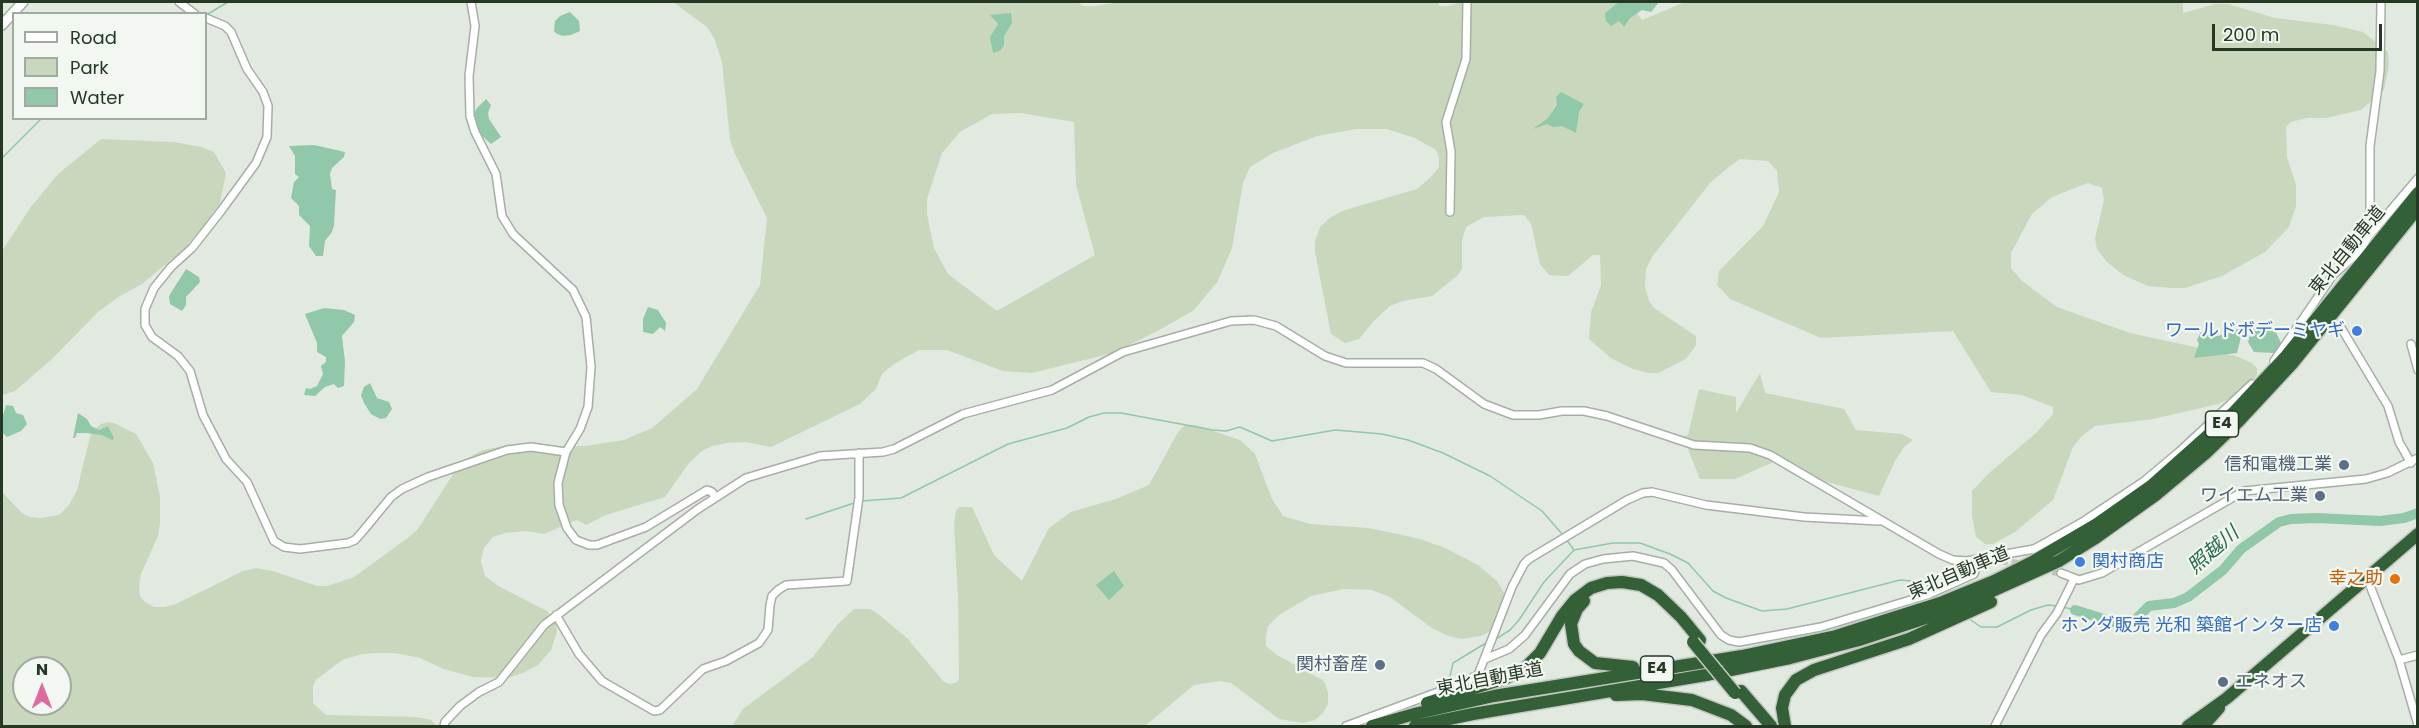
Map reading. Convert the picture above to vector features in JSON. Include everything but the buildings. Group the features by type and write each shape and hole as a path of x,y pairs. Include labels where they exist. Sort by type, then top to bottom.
{"highway":[{"name":"東北自動車道","path":"1415,726 1790,658 1859,640 1948,611 1977,598 2097,524 2151,486 2200,444 2233,413 2286,356 2418,193"},
{"name":"東北自動車道","path":"1977,598 2015,590 2094,539 2157,494 2206,453 2239,422 2292,364 2418,208"},
{"path":"2188,726 2227,698 2418,534"},
{"path":"1367,726 1408,709 1506,678 1525,668 1540,653 1562,616 1575,600 1591,588 1607,583 1622,582 1641,585 1659,595 1681,616 1696,641"},
{"path":"1665,668 1611,666 1595,663 1587,658 1579,651 1572,635 1571,624 1577,609 1589,597 1602,590 1618,588 1635,590 1660,604 1696,641 1738,692 1762,726"},
{"path":"1785,726 1782,708 1785,695 1796,680 1814,670 1908,639 1948,611 1977,598"},
{"name":"東北自動車道","path":"1372,726 1494,696 1742,656 1948,611"},
{"path":"1738,692 1771,726"},
{"path":"1540,702 1611,695 1673,696 1713,707 1731,715 1746,726"},
{"path":"2203,726 2227,698"}],"street":[{"path":"180,2 192,12"},
{"path":"471,2 475,26 467,94 470,116 475,132 496,174 502,216 513,234 573,290 586,317 591,367 588,407 580,429 566,452 558,483 560,510 573,536 589,545 606,543 646,527 707,490 715,497"},
{"path":"1450,212 1451,152 1446,122 1466,59 1467,2"},
{"path":"2368,237 2370,146 2380,71 2381,2"},
{"path":"207,19 225,26 231,32 247,69 263,92 268,106 267,137 256,163 221,211 192,248 171,267 154,288 145,309 145,325 152,337 178,356 190,371 203,415 226,459 247,482 274,541 284,547 300,549 348,543 355,540 392,497 428,477 507,450 531,447 566,452"},
{"path":"444,726 460,706 479,692 499,682 544,625 556,615 715,497 746,478 820,456 883,452 894,449 963,414 1052,390 1123,352 1231,321 1254,320 1276,326 1325,356 1346,363 1423,363 1436,369 1484,404 1513,415 1539,416 1562,411 1584,411 1607,416 1694,445 1750,448 1770,455 1880,521 1953,560 1979,559 2034,549 2084,521 2143,482 2232,404 2277,359 2333,275 2360,251 2368,237 2418,178"},
{"path":"2321,295 2324,304"},
{"path":"2061,573 2073,579 2085,579 2102,573 2244,491 2366,479 2414,460 2399,442 2388,406 2340,326"},
{"path":"2411,344 2418,370"},
{"path":"556,615 579,654 602,681 657,711 668,704 702,669 726,661 759,643 768,630 772,596 778,590 786,585 848,581 859,496 859,453"},
{"path":"1346,726 1451,688 1478,675 1512,587 1524,564 1627,500 1652,492 1706,505 1794,516 1880,521"},
{"path":"1485,659 1509,649 1526,635 1570,574 1585,564 1610,557 1645,557 1664,563 1672,570 1721,634 1729,640 1739,642 1821,627 1927,595 1974,574 1979,559"},
{"path":"2367,578 2399,660 2418,725"},
{"path":"1995,726 2041,635 2057,613 2073,579"},
{"path":"2399,660 2418,655"}],"green space":[{"path":"673,2 1078,2 1083,6 1095,6 1119,2 1438,2 1439,6 1449,6 1461,2 1629,2 1642,20 1685,2 2183,2 2183,13 2215,4 2228,4 2275,18 2333,25 2363,32 2388,52 2389,66 2384,90 2361,110 2326,118 2307,118 2291,122 2286,127 2287,157 2296,185 2296,206 2289,227 2265,252 2222,276 2185,288 2171,288 2148,286 2123,275 2106,261 2097,249 2095,239 2104,200 2102,188 2088,183 2052,197 2032,214 2011,253 2011,268 2022,281 2057,307 2130,333 2236,356 2252,363 2257,368 2257,375 2243,393 2218,404 2153,419 2095,426 2073,447 2053,500 2015,532 1993,544 1985,544 1976,537 1972,516 1972,491 1988,474 2037,432 2053,414 2053,407 2022,395 1991,392 1953,331 1821,338 1730,299 1717,285 1719,271 1763,226 1779,192 1777,171 1768,161 1740,159 1730,166 1710,183 1652,257 1646,269 1645,287 1649,301 1654,308 1696,336 1696,345 1686,359 1658,373 1649,373 1633,369 1612,359 1589,339 1591,312 1601,285 1600,255 1593,255 1568,276 1549,275 1540,264 1531,224 1524,215 1484,217 1466,227 1462,241 1462,269 1457,276 1432,296 1403,301 1390,306 1359,339 1345,343 1331,334 1315,252 1315,241 1320,227 1331,217 1345,210 1417,189 1439,167 1436,150 1415,138 1387,129 1357,129 1317,136 1273,153 1250,167 1243,183 1232,248 1218,281 1194,310 1113,353 1032,373 1003,371 947,350 919,350 894,364 882,374 876,389 860,404 771,447 745,442 727,443 702,451 689,463 665,497 606,515 586,525 577,520 544,534 525,531 493,537 484,548 481,561 485,576 498,586 547,611 556,623 557,631 551,650 538,665 508,678 473,677 444,669 420,658 395,653 362,654 342,660 316,680 313,686 313,703 326,715 416,717 431,720 437,726 2,726 2,492 22,513 30,517 59,515 69,505 77,490 90,437 101,424 114,423 136,434 153,463 160,496 160,523 158,536 141,574 139,586 140,596 145,602 154,607 164,607 176,604 243,571 256,568 273,571 317,586 327,586 354,577 418,529 455,471 473,455 483,450 504,446 586,446 624,440 652,428 697,389 760,285 767,218 730,140 722,62 714,38 707,27","holes":["1021,113 1074,122 1076,185 1095,255 997,311 948,274 934,248 927,214 927,199 942,153 960,132 992,114"]},
{"path":"101,139 174,142 214,152 226,173 220,203 185,248 142,284 98,312 52,359 15,391 2,395 2,251 30,208 58,174"},
{"path":"1760,373 1765,393 1844,409 1856,430 1902,434 1913,440 1904,447 1895,461 1879,496 1827,482 1776,461 1735,479 1700,479 1683,437 1688,435 1699,389 1736,397 1736,413"},
{"path":"1185,425 1196,425 1240,440 1255,454 1272,499 1283,516 1310,524 1369,528 1416,538 1443,547 1478,565 1497,581 1507,598 1508,613 1500,626 1481,636 1462,639 1448,636 1432,628 1390,597 1372,590 1344,589 1311,596 1279,615 1268,626 1266,636 1266,646 1277,655 1324,681 1328,693 1328,704 1315,720 1303,723 1279,719 1231,683 1220,681 1194,685 1145,726 732,726 743,709 813,657 838,624 854,609 870,609 877,613 908,639 943,681 949,684 956,683 959,679 958,598 954,524 959,507 972,507 994,555 1022,581 1049,528 1071,512 1116,499 1149,485 1178,432"}],"water":[{"path":"1619,2 1659,2 1651,12 1642,10 1630,18 1624,27 1619,21 1611,26 1606,21 1605,13"},
{"path":"570,12 579,21 580,31 571,35 557,34 554,31 555,21"},
{"path":"1011,13 1012,23 1004,36 1004,45 1001,50 993,53 990,37 998,24 990,15"},
{"path":"1561,92 1584,104 1579,112 1576,133 1562,126 1553,127 1547,124 1533,129 1548,118 1557,105 1556,97"},
{"path":"486,99 491,105 488,113 489,119 501,137 491,144 479,133 473,116"},
{"path":"314,145 345,152 344,157 332,168 330,174 332,189 336,190 334,225 325,241 323,256 316,256 309,246 310,226 299,215 299,206 291,198 294,182 299,177 295,174 295,156 289,146"},
{"path":"186,269 199,277 200,282 186,297 186,305 182,311 170,304 169,296"},
{"path":"648,307 658,310 666,323 665,331 660,327 653,334 643,332 643,319"},
{"path":"324,308 344,310 355,315 354,322 342,336 345,362 344,386 338,388 334,384 325,387 315,396 304,395 306,388 317,386 323,374 321,366 326,362 326,357 317,352 317,343 305,314"},
{"path":"2271,322 2281,343 2274,353 2254,352 2248,342 2252,329"},
{"path":"2244,325 2237,353 2194,358 2201,332 2218,336 2233,332"},
{"path":"370,383 377,398 389,402 392,409 386,418 380,419 371,414 364,403 361,395 364,387"},
{"path":"6,405 13,406 16,413 23,415 27,424 21,431 7,437 2,432 2,419"},
{"path":"78,413 87,419 91,426 99,430 108,426 114,438 112,440 102,435 77,433 73,438"},
{"path":"1114,571 1124,586 1109,600 1096,585"}],"waterway":[{"path":"207,14 228,2"},
{"path":"2,158 40,120"},
{"path":"862,501 901,498 1008,444 1067,428 1089,417 1104,413 1121,413 1213,430 1226,431 1240,427 1272,441 1335,430 1382,434 1408,440 1443,453 1490,476 1542,511 1563,535"},
{"path":"806,519 857,502"},
{"name":"照越川","path":"2075,610 2113,622 2133,622 2149,606 2174,603 2188,597 2223,570 2241,549 2279,522 2317,518 2380,521 2404,518 2418,513"},
{"path":"1566,539 1574,550"},
{"path":"1496,639 1510,630 1519,620 1544,582 1574,550 1613,543 1640,543 1670,554 1688,563 1713,591 1762,611 1787,609 1900,580 1923,582 1932,589"},
{"path":"1968,618 1981,627 1997,627 2031,610 2048,605 2058,606"},
{"path":"2063,607 2075,610"},
{"path":"1448,685 1453,663 1486,643"}],"tunnel":[{"path":"1991,558 2023,565"},
{"path":"2042,570 2061,573"}],"place":[{"name":"ワールドボデーミヤギ","path":"2357,331"},
{"name":"信和電機工業","path":"2344,465"},
{"name":"ワイエム工業","path":"2320,496"},
{"name":"関村商店","path":"2080,562"},
{"name":"幸之助","path":"2395,579"},
{"name":"ホンダ販売 光和 築館インター店","path":"2334,626"},
{"name":"関村畜産","path":"1380,665"},
{"name":"エネオス","path":"2223,682"}]}
